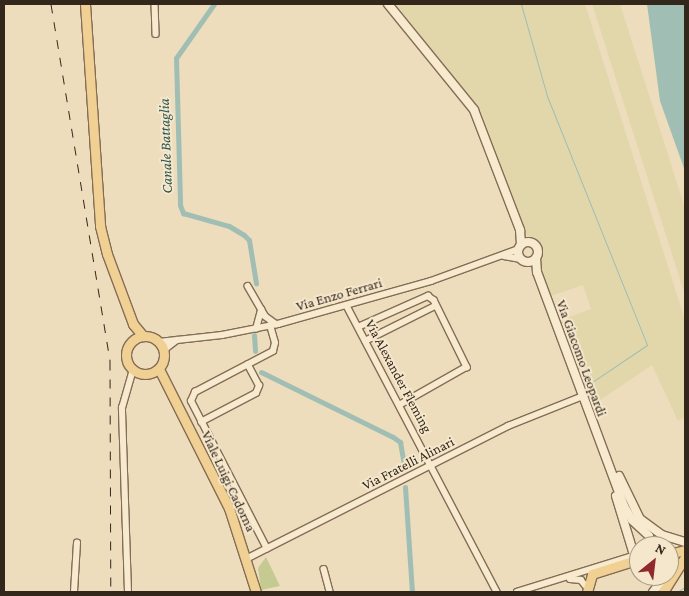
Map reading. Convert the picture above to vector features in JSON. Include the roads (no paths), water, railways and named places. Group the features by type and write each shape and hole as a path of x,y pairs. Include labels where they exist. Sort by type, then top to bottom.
{"main road":[{"path":"85,4 100,226 107,254 133,324 143,336 162,346 164,360 160,369 151,374 133,370 126,358 133,340 133,324"},
{"path":"133,340 143,336"},
{"name":"Viale Luigi Cadorna","path":"160,369 229,508 248,558 256,592"},
{"name":"Viale Luigi Cadorna","path":"151,374 167,386"},
{"path":"663,592 685,556"},
{"path":"589,590 592,574 599,569 629,561"},
{"path":"589,590 597,577 629,562"}],"street":[{"path":"156,4 156,34"},
{"name":"Via Giacomo Leopardi","path":"388,4 474,110 487,137 520,230 529,242 538,249 536,258 537,272 628,513 649,536"},
{"name":"Via Giacomo Leopardi","path":"520,230 520,247 524,260 537,272"},
{"path":"520,247 529,242"},
{"name":"Via Enzo Ferrari","path":"162,346 178,340 273,325 347,306 504,256 520,247"},
{"path":"504,256 524,260 536,258"},
{"path":"248,286 261,310 273,325 276,347 248,365 191,396 201,422 267,549"},
{"path":"358,328 428,296 435,306 467,367 400,405"},
{"name":"Via Alexander Fleming","path":"347,306 496,592"},
{"path":"365,341 435,306"},
{"path":"256,328 261,310"},
{"path":"162,346 178,340"},
{"path":"201,422 256,393 259,386 248,365"},
{"path":"128,592 122,408 133,370"},
{"name":"Via Fratelli Alinari","path":"248,558 508,426 583,396"},
{"name":"Via Giacomo Leopardi","path":"605,453 640,519 662,536 685,544"},
{"name":"Via Giacomo Leopardi","path":"605,453 631,536"},
{"path":"74,592 77,543"},
{"path":"517,592 565,580 596,566 629,560"},
{"path":"324,569 330,592"},
{"path":"565,580 582,580 589,590"}],"water":[{"path":"647,4 685,4 685,171 660,101"}],"waterway":[{"name":"Canale Battaglia","path":"214,4 176,58 180,205 183,213 229,226 249,240 256,283"},
{"path":"521,4 547,96 647,345 589,384"},
{"name":"Canale Battaglia","path":"254,335 255,351"},
{"path":"261,372 393,437 400,442 405,469"},
{"path":"405,487 412,592"},
{"path":"677,592 685,587"}],"railway":[{"path":"51,4 110,361 111,592"}]}
